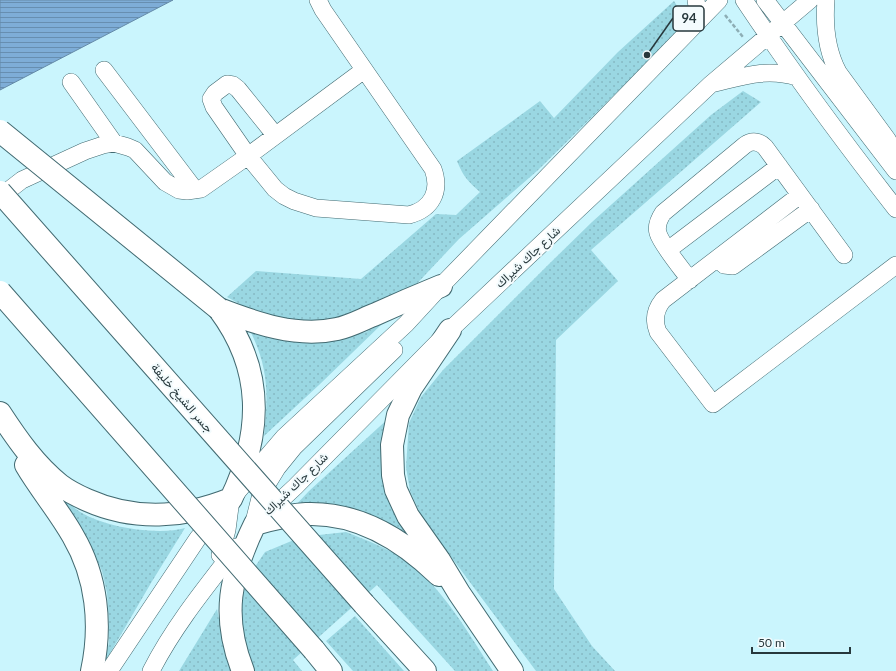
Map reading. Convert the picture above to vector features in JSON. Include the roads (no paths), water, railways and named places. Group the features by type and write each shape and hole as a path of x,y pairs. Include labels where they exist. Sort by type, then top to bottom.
{"highway":[{"path":"0,131 218,309 235,332 250,372 254,401 252,435 249,451 231,499 215,505 181,513 147,514 112,509 77,495 51,487"},
{"name":"جسر الشيخ خليفة","path":"0,192 425,671"},
{"path":"218,309 277,327 297,331 323,331 350,326 441,286"},
{"path":"0,292 331,671"},
{"path":"450,330 404,401 398,415 392,445 392,461 396,490 408,516 439,560 459,593 512,671"},
{"path":"0,413 14,434 24,462 51,487 86,562 97,606 98,623 92,671"},
{"path":"243,671 233,640 230,623 230,606 232,590 240,557 255,524 280,517 306,514 342,517 358,522 374,528 410,549 459,593"}],"street":[{"path":"275,135 238,89 233,85 227,84 215,93 211,99 214,107 248,156 275,189 289,199 305,206 402,215 416,213 423,209 433,198 436,184 433,169 323,10 318,0"},
{"path":"696,0 700,20"},
{"path":"744,0 834,129 896,209"},
{"path":"765,0 896,171"},
{"name":"شارع جاك شيراك","path":"151,671 194,602 255,524 295,486 450,330 711,84 810,0"},
{"path":"826,0 827,45 833,62 841,76 887,140 893,154 896,171"},
{"path":"109,671 198,538 284,437 406,324 441,286 717,2"},
{"path":"104,70 195,190"},
{"path":"0,197 22,180 85,151 103,145 118,144 135,150 165,182 179,190 195,190 208,185 364,70"},
{"path":"711,84 761,73 779,73 797,77"},
{"path":"71,82 118,144"},
{"path":"118,144 146,126"},
{"path":"690,280 657,232 658,222 663,213 745,145 752,142 762,144 844,255"},
{"path":"668,250 779,166"},
{"path":"800,195 659,304 655,315 656,326 661,336 713,404 895,265"},
{"path":"718,258 724,265 733,266 811,209"},
{"path":"198,538 255,524 261,494 277,468 294,447 399,346 403,339 406,324"},
{"path":"231,499 295,486"},
{"path":"216,574 227,530 231,499"}],"place":[{"name":"94","path":"647,55"}]}
